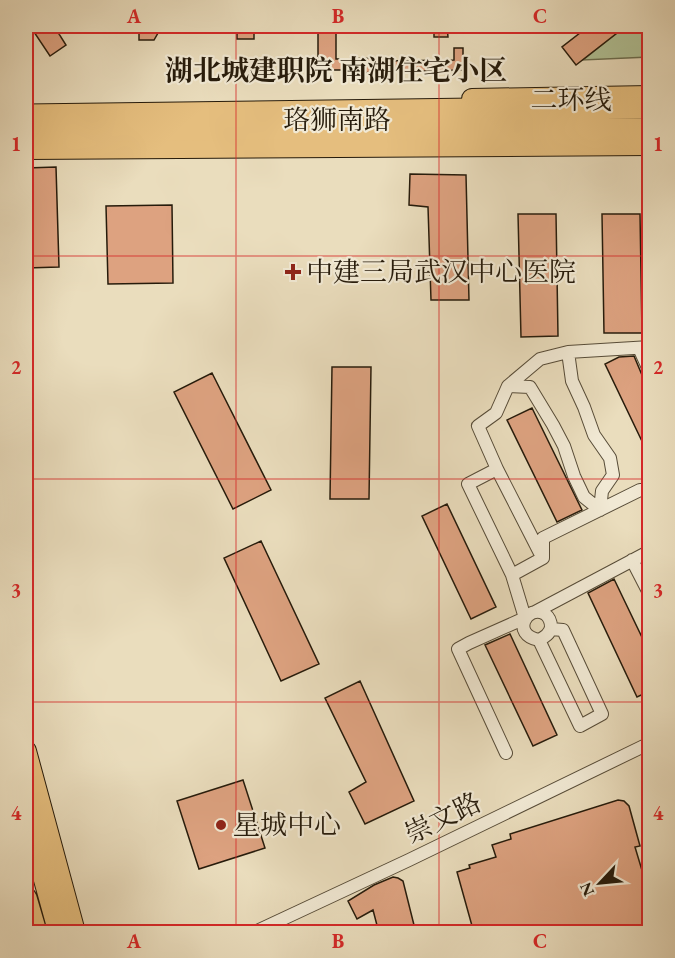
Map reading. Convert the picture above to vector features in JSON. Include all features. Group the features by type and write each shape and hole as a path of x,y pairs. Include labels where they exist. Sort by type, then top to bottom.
{"highway":[{"path":"26,115 650,108"},
{"name":"二环线","path":"26,134 117,131 650,129"},
{"path":"26,813 71,929"},
{"path":"26,898 36,933"}],"main road":[{"name":"珞狮南路","path":"26,106 650,96"},
{"name":"珞狮南路","path":"26,149 650,145"},
{"path":"26,751 71,929"}],"street":[{"path":"543,558 497,469 478,426 496,413 508,386 540,359 568,352 644,348 650,372"},
{"path":"568,352 572,381 594,435 610,458 614,475 602,491 600,510"},
{"path":"508,386 530,387 564,446 584,497 600,510"},
{"path":"497,469 468,484 530,615"},
{"path":"543,558 543,538 640,490 650,491"},
{"path":"506,753 458,649 530,615 650,551"},
{"path":"512,575 543,558"},
{"path":"632,560 650,595"},
{"path":"541,612 548,616 551,629 547,636 538,640 531,639 524,631 523,624 530,615 541,612"},
{"path":"538,640 580,726 602,714 563,630 551,629"},
{"name":"崇文路","path":"255,933 409,861 650,743"}],"green space":[{"path":"626,26 649,26 649,57 583,60"}],"building":[{"path":"30,26 72,26 59,34 66,45 50,56"},
{"path":"139,26 162,26 154,40 139,40"},
{"path":"237,26 254,26 254,39 237,39"},
{"path":"318,26 336,26 336,59 454,60 454,48 463,48 463,70 350,73 350,70 318,70"},
{"path":"434,26 447,26 448,37 434,37"},
{"path":"589,26 626,26 576,65 562,47"},
{"path":"56,167 59,267 26,268 26,168"},
{"path":"410,174 466,175 469,300 431,300 428,207 409,205"},
{"path":"172,205 173,283 108,284 106,206"},
{"path":"518,214 556,214 558,336 521,337"},
{"path":"602,214 640,214 642,333 604,333"},
{"path":"634,356 642,375 650,385 650,458 605,364 619,357"},
{"path":"332,367 371,367 369,499 330,499"},
{"path":"212,373 271,490 233,509 174,392"},
{"path":"532,408 582,510 557,522 507,420"},
{"path":"447,504 496,607 471,619 422,516"},
{"path":"261,541 319,664 281,681 224,558"},
{"path":"614,579 650,654 650,691 637,697 588,593"},
{"path":"510,634 557,735 533,746 485,645"},
{"path":"360,681 414,801 365,824 349,792 366,782 325,698"},
{"name":"星城中心","path":"243,780 265,848 199,869 177,801"},
{"path":"618,800 624,801 629,806 640,846 635,847 650,897 650,933 474,933 457,872 470,868 469,865 496,857 492,845 511,839 510,834"},
{"path":"393,877 403,881 416,933 379,933 373,910 357,919 348,901 374,885"}],"place":[{"name":"中建三局武汉中心医院","path":"293,272"},
{"name":"星城中心","path":"221,825"}],"district":[{"name":"湖北城建职院 南湖住宅小区","path":"336,70"}]}
